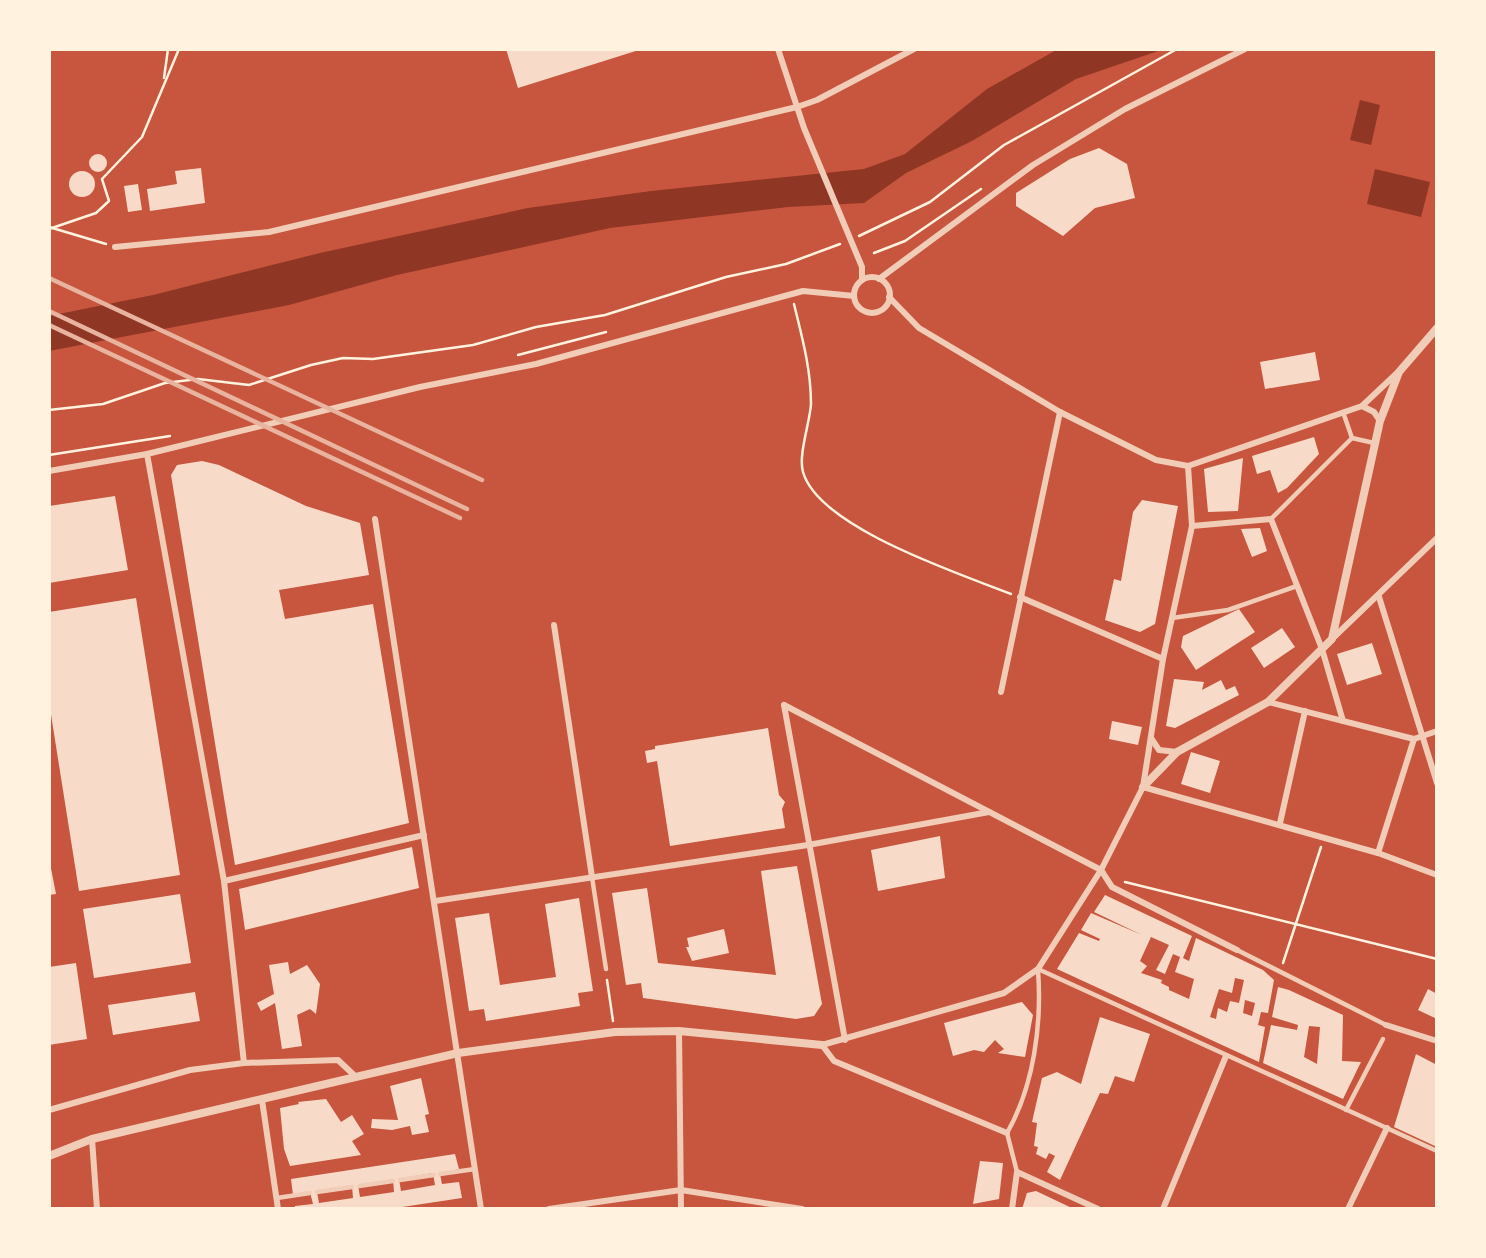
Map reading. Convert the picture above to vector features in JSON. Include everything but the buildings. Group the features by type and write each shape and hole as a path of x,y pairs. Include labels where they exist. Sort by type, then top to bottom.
{"street":[{"path":"778,49 804,128 862,267 862,280 854,296 859,308 871,313 882,310 889,297"},
{"path":"115,247 269,232 797,107 817,100 914,49"},
{"path":"862,280 878,279 1033,165 1125,109 1245,49"},
{"path":"878,279 887,285 889,297 919,328 1060,412 1156,460 1188,466 1362,406 1399,372 1437,328"},
{"path":"49,471 148,454 420,387 536,364 803,291 854,296"},
{"path":"1332,639 1374,443 1399,372"},
{"path":"1362,406 1374,412 1380,421"},
{"path":"1001,692 1060,412"},
{"path":"1343,412 1352,438"},
{"path":"1352,438 1374,443"},
{"path":"1192,526 1270,519 1352,438"},
{"path":"148,454 224,881 244,1063"},
{"path":"1143,787 1163,659 1192,526 1188,466"},
{"path":"376,519 481,1209"},
{"path":"1270,519 1322,649 1343,721"},
{"path":"49,1156 92,1139 458,1053 615,1032 679,1031 822,1045 1004,993 1038,969 1101,870 1143,787 1177,752 1268,702 1437,538"},
{"path":"1172,618 1228,610 1297,586"},
{"path":"1020,597 1163,659"},
{"path":"1379,597 1437,783"},
{"path":"554,625 606,969"},
{"path":"1268,702 1414,739 1437,731"},
{"path":"845,1040 784,705 1101,870 1112,887 1386,1025 1437,1041"},
{"path":"1280,823 1306,711"},
{"path":"1151,738 1159,750 1177,752"},
{"path":"1378,853 1414,739"},
{"path":"1143,787 1280,823 1378,853 1437,875"},
{"path":"435,901 808,845 989,813"},
{"path":"224,881 425,835"},
{"path":"1038,969 1437,1151"},
{"path":"1012,1209 1017,1171 1007,1133 1019,1112 1035,1043 1040,1005 1038,969"},
{"path":"679,1031 681,1209"},
{"path":"1346,1110 1383,1039"},
{"path":"822,1045 834,1060 1007,1133"},
{"path":"1163,1209 1226,1056"},
{"path":"49,1110 190,1070 244,1063 338,1060 356,1077"},
{"path":"262,1100 278,1209"},
{"path":"1348,1209 1387,1128"},
{"path":"92,1139 97,1209"},
{"path":"400,1180 475,1168"},
{"path":"1017,1171 1098,1209"},
{"path":"359,1186 393,1181"},
{"path":"317,1192 352,1187"},
{"path":"549,1209 681,1190 802,1209"},
{"path":"277,1198 310,1193"}],"path":[{"path":"164,81 168,49"},
{"path":"50,228 96,213 109,201 102,179 142,137 179,49"},
{"path":"49,410 103,404 165,383 198,379 249,385 311,365 343,358 373,359 473,345 536,327 605,316 726,277 786,264 851,241 930,202 1004,145 1177,49"},
{"path":"50,228 115,247"},
{"path":"874,253 905,241"},
{"path":"792,294 810,379 811,407 803,472 817,494 886,545 1020,597"},
{"path":"516,356 612,331"},
{"path":"49,455 173,436"},
{"path":"1280,970 1324,837"},
{"path":"1112,887 1129,881 1437,959"},
{"path":"606,969 615,1032"}],"shaded area":[{"path":"1058,49 1164,49 1076,79 972,141 906,173 864,203 788,207 610,228 397,275 289,305 49,351 49,316 153,295 320,253 528,208 651,191 864,169 905,154 987,89"},
{"path":"1360,100 1380,105 1371,145 1350,140"},
{"path":"1375,169 1430,182 1421,217 1367,204"}],"railway":[{"path":"49,278 482,480"},
{"path":"49,311 467,509"},
{"path":"49,325 460,518"}]}
